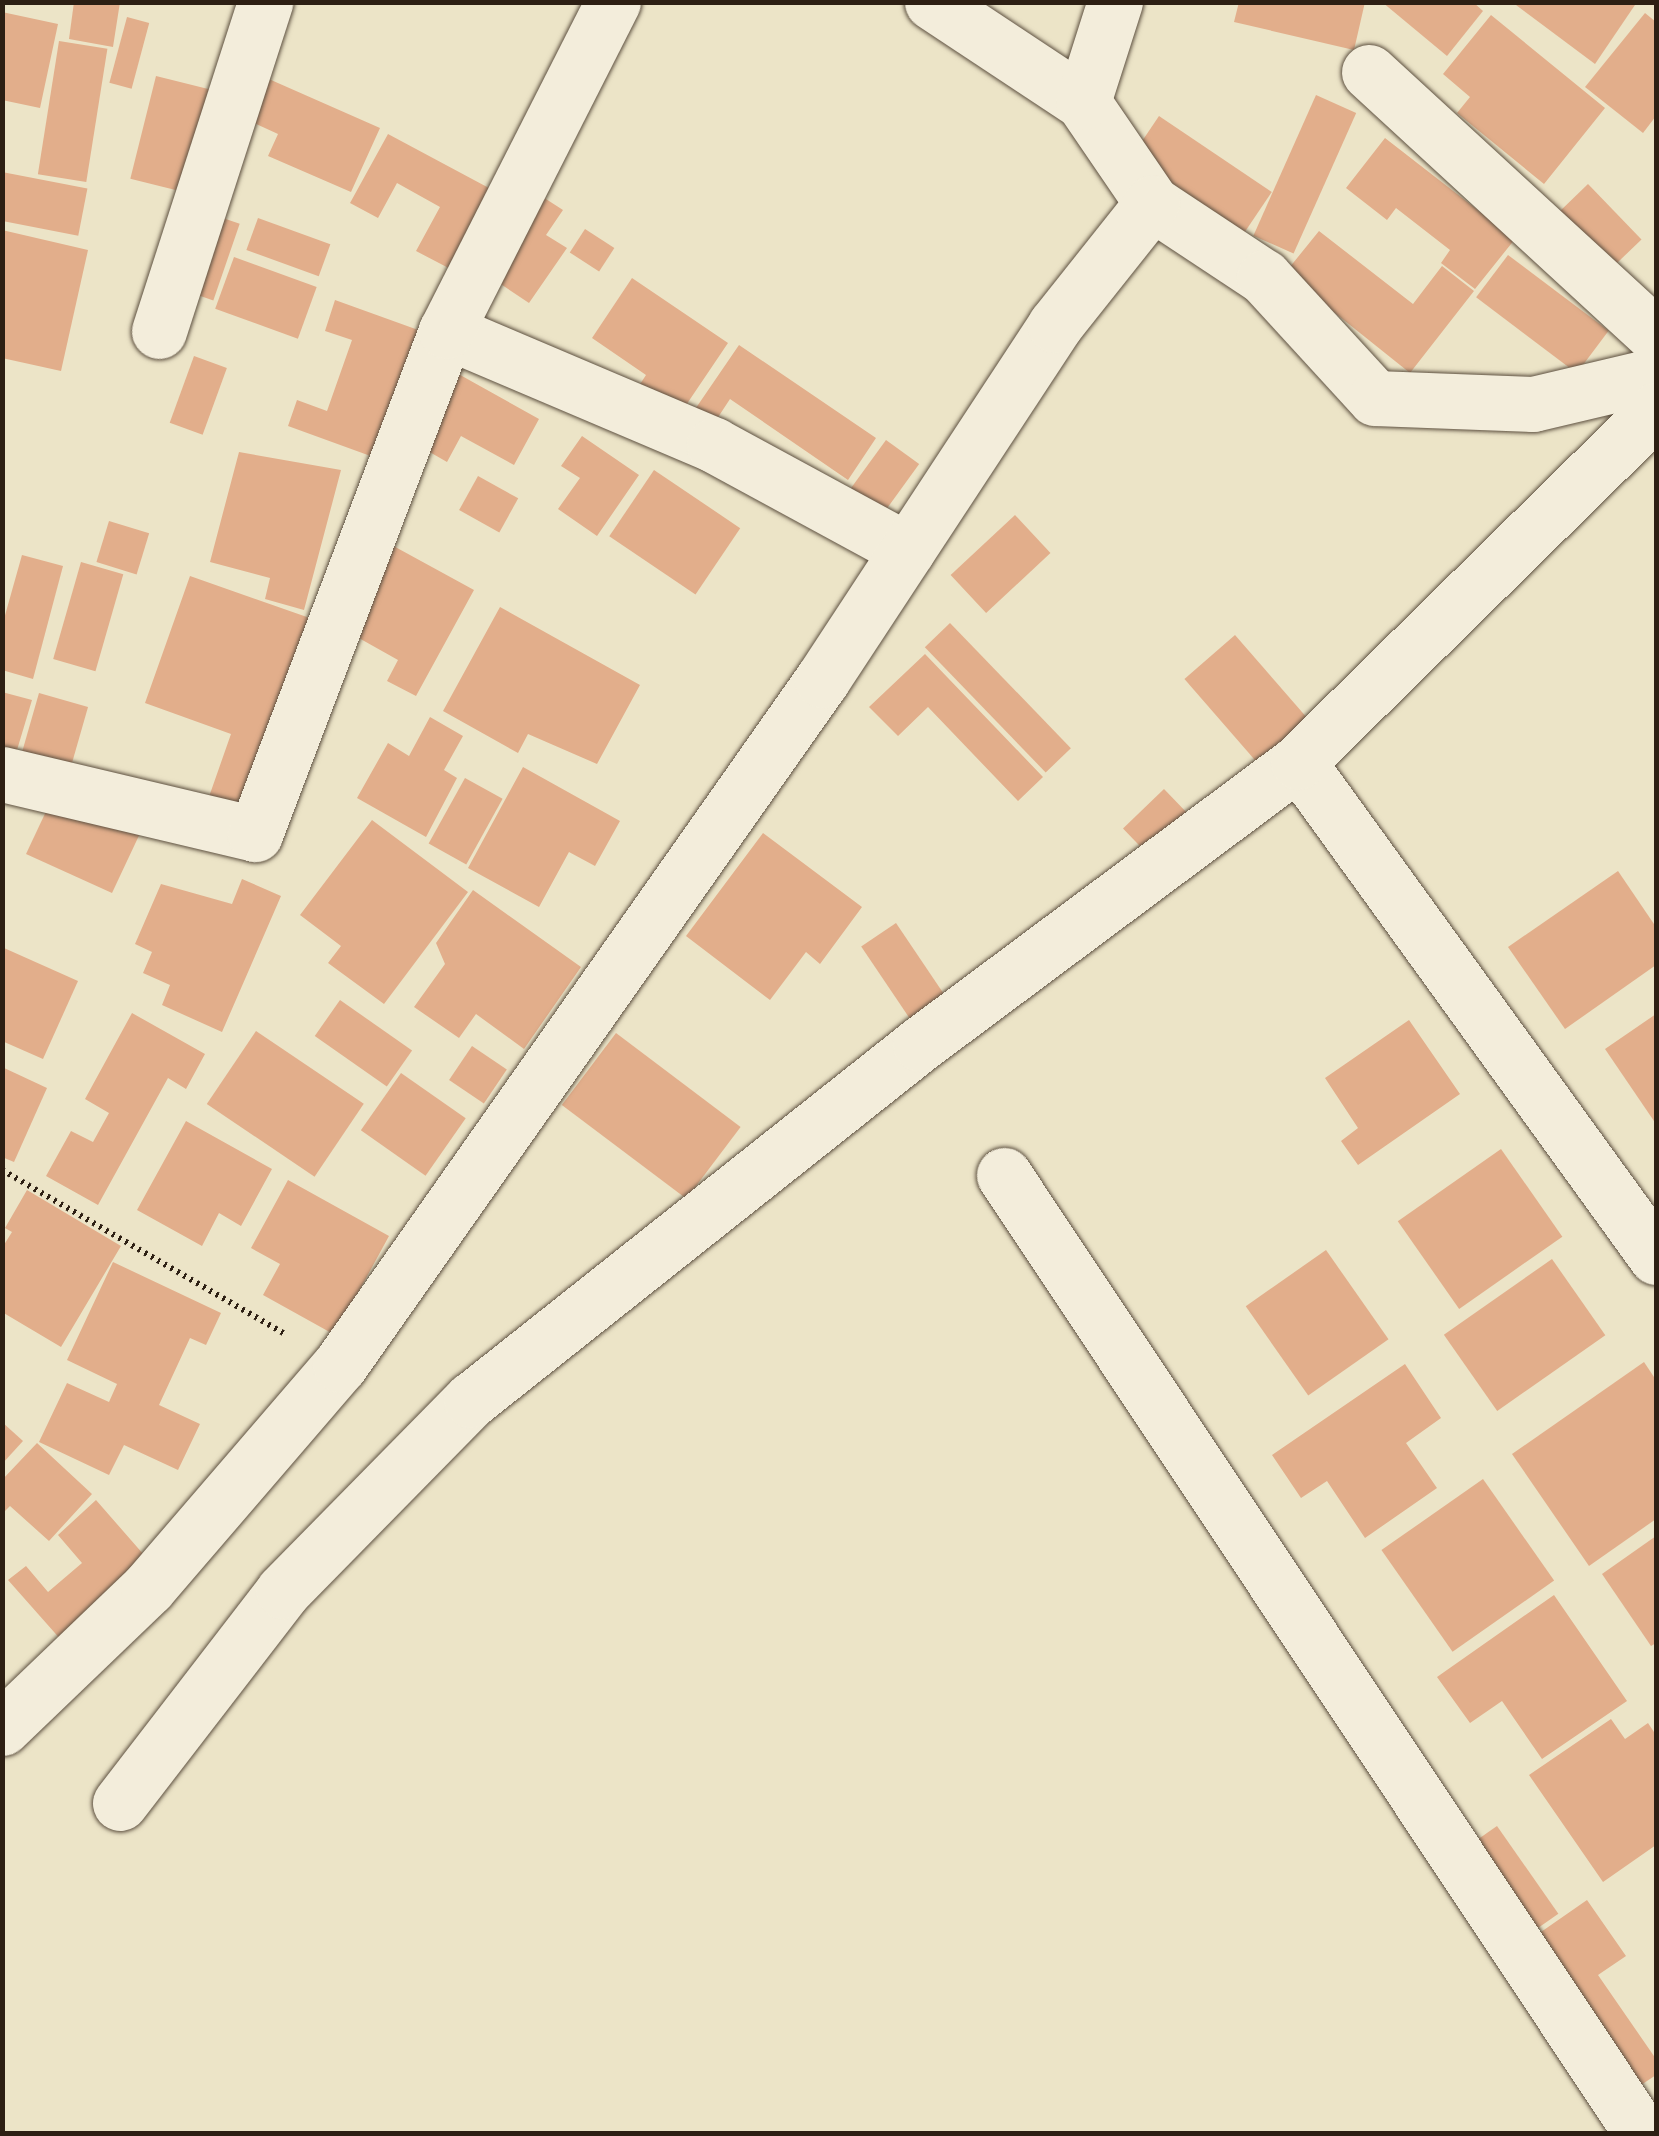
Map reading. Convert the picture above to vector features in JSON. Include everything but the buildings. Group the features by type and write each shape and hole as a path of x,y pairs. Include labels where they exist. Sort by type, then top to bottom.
{"street":[{"path":"158,331 265,2"},
{"path":"2,774 254,834 446,331 613,2"},
{"path":"932,2 1083,102 1152,203 1264,276 1375,398 1533,404 1656,376"},
{"path":"1083,102 1116,2"},
{"path":"1369,72 1656,336"},
{"path":"2,1728 148,1588 340,1365 906,550 1055,326 1152,203"},
{"path":"446,331 714,445 906,550"},
{"path":"120,1803 283,1591 471,1400 920,1044 1298,762 1656,410"},
{"path":"1298,762 1656,1257"},
{"path":"1004,1174 1642,2134"}],"path":[{"path":"2,1170 340,1365"}]}
